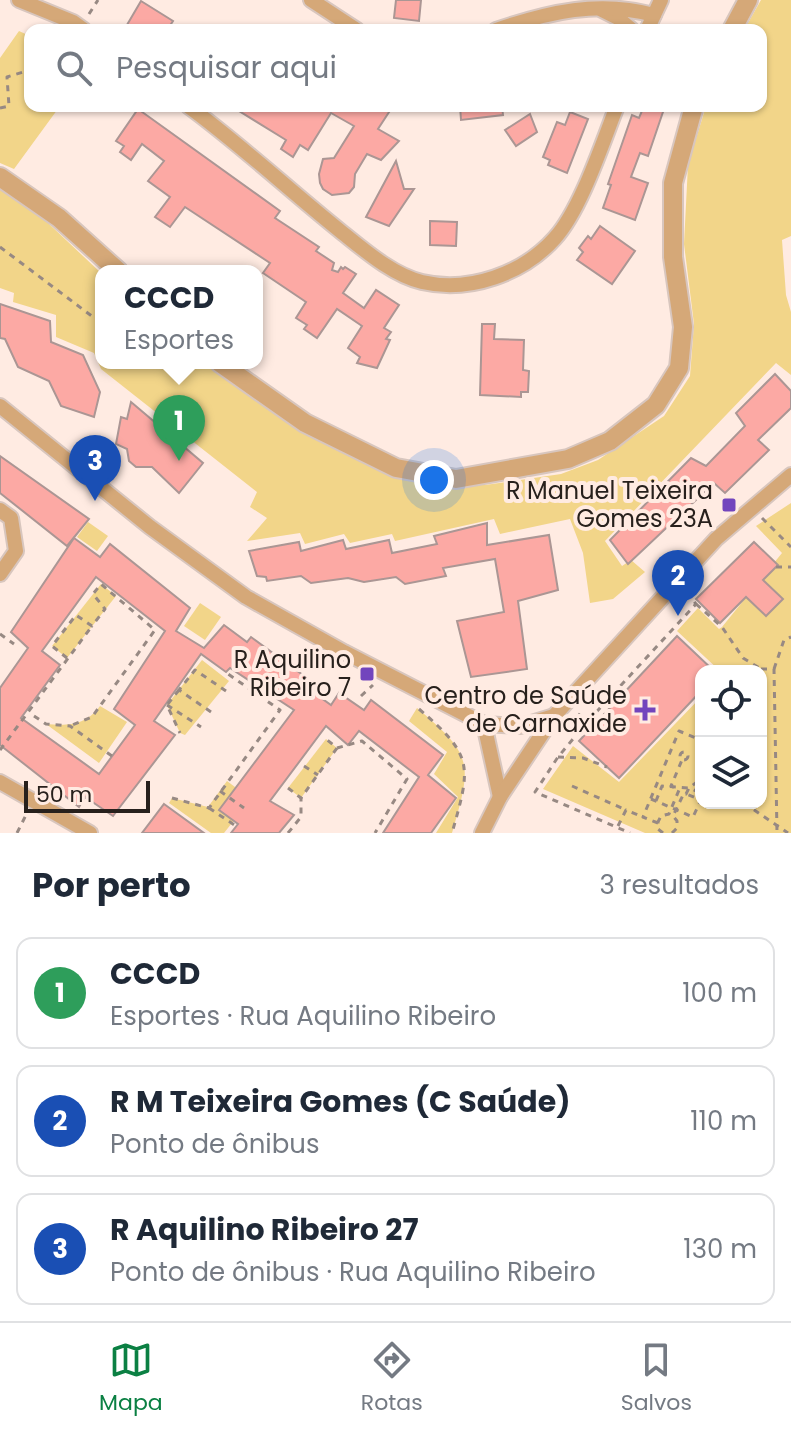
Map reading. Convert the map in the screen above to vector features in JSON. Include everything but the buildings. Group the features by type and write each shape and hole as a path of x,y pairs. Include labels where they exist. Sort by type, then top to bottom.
{"street":[{"path":"19,0 76,24"},
{"path":"311,0 348,24"},
{"path":"650,24 661,0"},
{"path":"735,24 748,0"},
{"path":"516,24 570,8 594,6 630,8 654,15"},
{"path":"594,6 625,24"},
{"path":"195,112 310,207 390,267 419,282 459,286 495,277 532,260 556,238 571,216 614,112"},
{"path":"228,369 305,423 396,468 456,479 568,459 610,441 656,405 679,368 683,327 673,257 673,183 692,112"},
{"path":"0,177 59,218 111,265"},
{"path":"0,406 150,527 246,597 344,652 484,724 521,726 554,716"},
{"path":"482,833 500,797 554,716 716,539 791,475"},
{"path":"0,510 11,518 16,551 0,574"},
{"path":"484,724 500,797"},
{"path":"0,782 90,833"}],"path":[{"path":"0,108 9,106 7,77 24,72"},
{"path":"0,247 95,318"},
{"path":"756,519 762,518 791,547"},
{"path":"776,567 791,567"},
{"path":"0,750 105,609 93,594 101,584 155,630 92,717 70,726 46,724 34,716"},
{"path":"688,594 722,627 743,658 753,665"},
{"path":"630,833 535,792 558,757 588,721 696,604"},
{"path":"67,658 52,646 76,615 92,626"},
{"path":"0,634 14,644"},
{"path":"777,833 774,669 784,640 791,637"},
{"path":"767,670 774,669"},
{"path":"167,705 195,670 226,691"},
{"path":"209,808 280,710 228,674"},
{"path":"361,696 373,685 384,691"},
{"path":"179,690 211,712"},
{"path":"565,704 588,721"},
{"path":"167,705 201,727"},
{"path":"167,705 180,733"},
{"path":"417,708 443,730 464,757 466,781 452,833"},
{"path":"70,726 112,756"},
{"path":"643,817 679,731 695,738"},
{"path":"326,739 337,748"},
{"path":"288,833 301,817 301,798 337,748 362,741 407,779 375,833"},
{"path":"558,757 583,758 607,767"},
{"path":"671,786 682,760"},
{"path":"304,766 318,775"},
{"path":"658,823 661,816 669,814 695,784"},
{"path":"572,786 658,823 663,833"},
{"path":"656,801 662,786 695,790"},
{"path":"671,786 679,790 673,816 677,828 672,833"},
{"path":"288,788 301,798"},
{"path":"220,791 244,808"},
{"path":"651,799 693,817 701,800 686,794"},
{"path":"172,798 209,808 236,826"},
{"path":"17,833 33,801"},
{"path":"753,809 788,833"},
{"path":"618,827 626,810"}],"shaded area":[{"path":"761,0 791,0 791,236 782,240 786,295 791,312 791,375 776,363 605,541 622,566 631,560 645,572 613,599 590,603 583,553 570,519 500,534 494,519 395,541 392,534 350,543 344,534 305,544 300,533 247,541 267,518 250,507 257,492 101,369 214,369 363,462 410,480 485,485 561,474 598,460 664,416 690,376 694,324 684,244 688,165 704,112 767,112 767,24 747,24"},
{"path":"19,31 24,33 24,112 56,112 14,169 0,163 0,58"},
{"path":"0,186 48,223 95,267 95,355 56,337 56,315 13,302 14,293 0,288"},
{"path":"791,503 791,833 645,833 543,789 573,746 619,782 695,703 695,809 767,809 767,665 714,665 677,631 698,608 719,629 722,627 782,553 756,526"},
{"path":"88,522 108,536 97,551 77,537"},
{"path":"101,584 116,596 67,658 52,646"},
{"path":"200,603 221,617 205,640 184,626"},
{"path":"202,660 229,681 185,735 180,733 167,705"},
{"path":"100,706 127,722 99,763 46,724 83,721"},
{"path":"417,708 449,738 463,762 463,791 452,833 436,833 458,797 434,774 447,752 409,721"},
{"path":"326,739 337,748 301,798 288,788"},
{"path":"227,781 251,799 224,833 211,833 169,803 172,798 208,807"}],"place":[{"name":"CCCD","path":"179,461"},
{"name":"R Aquilino Ribeiro 27","path":"95,501"},
{"name":"R Manuel Teixeira Gomes 23A","path":"729,505"},
{"name":"R M Teixeira Gomes (C Saúde)","path":"678,616"},
{"name":"R Aquilino Ribeiro 7","path":"367,674"},
{"name":"Centro de Saúde de Carnaxide","path":"645,710"}]}
